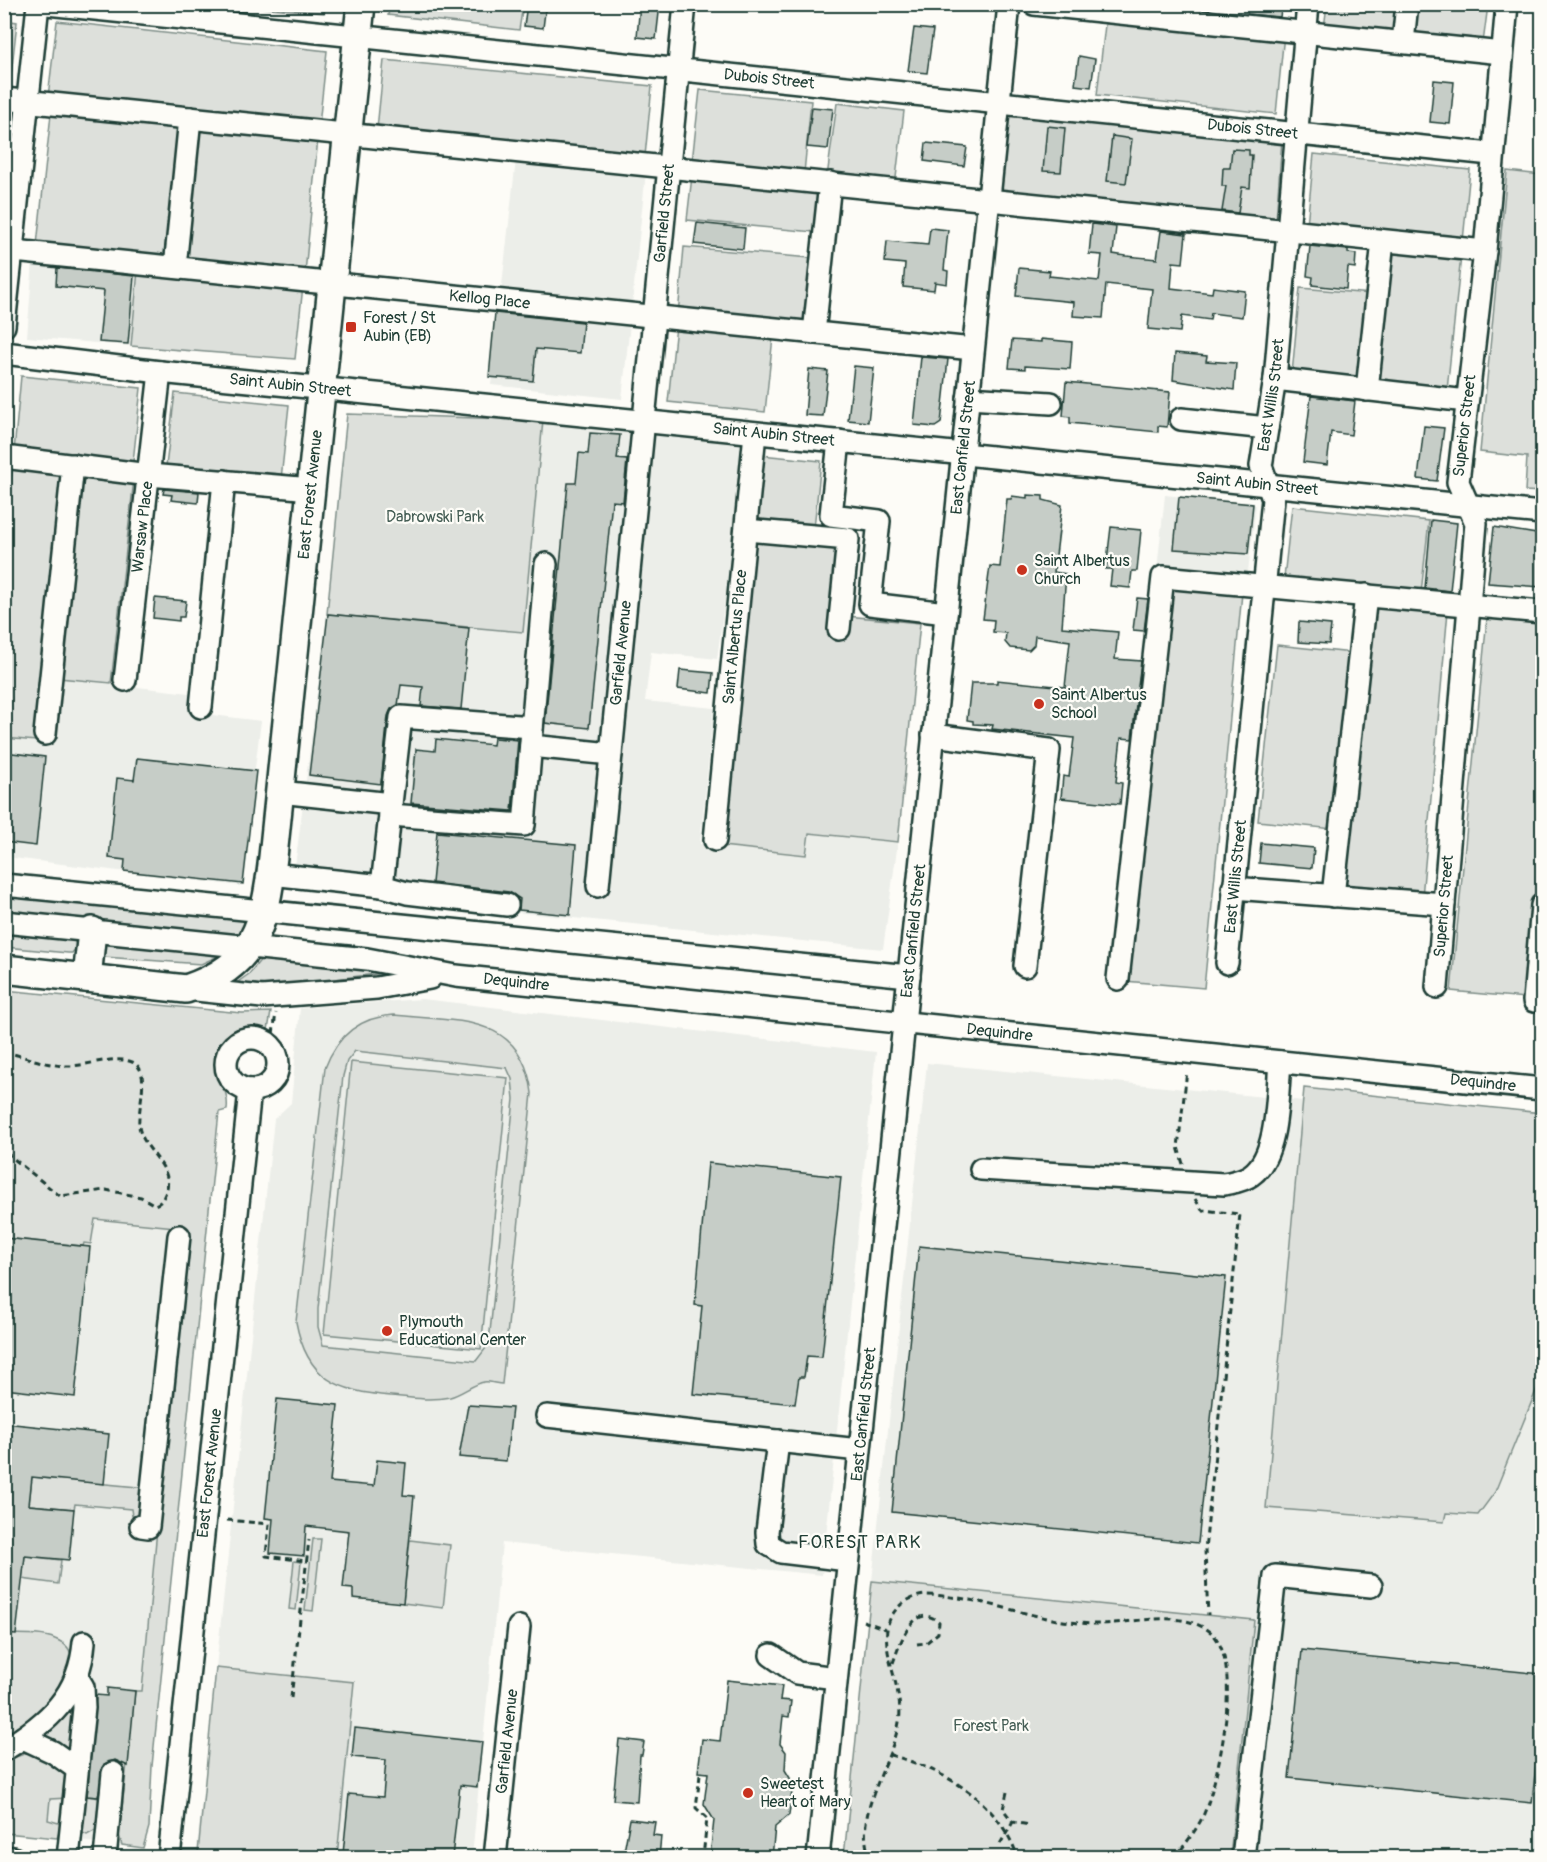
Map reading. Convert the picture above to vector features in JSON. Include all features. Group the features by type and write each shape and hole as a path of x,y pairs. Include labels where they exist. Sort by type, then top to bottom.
{"main road":[{"name":"East Forest Avenue","path":"186,989 204,983 227,970 249,948 260,928 265,911 280,792 361,4"},
{"path":"87,978 92,931"},
{"name":"Dequindre","path":"4,969 186,989"}],"street":[{"path":"4,326 8,250 28,102 38,4"},
{"name":"Dubois Street","path":"47,4 1491,154"},
{"name":"Garfield Street","path":"642,421 685,4"},
{"name":"East Canfield Street","path":"818,1857 1009,4"},
{"path":"1034,4 1161,11 1305,32 1502,53"},
{"name":"East Willis Street","path":"1227,963 1274,499 1266,484 1261,466 1275,379 1308,4"},
{"path":"1403,42 1407,4"},
{"name":"Superior Street","path":"1437,987 1476,523 1458,483 1485,251 1491,154 1507,4"},
{"path":"4,99 1485,251"},
{"path":"176,267 190,118"},
{"path":"814,333 830,183"},
{"path":"1367,390 1383,241"},
{"name":"Kellog Place","path":"8,250 973,350"},
{"name":"Saint Aubin Street","path":"4,353 160,372 1542,513"},
{"name":"Warsaw Place","path":"126,680 160,372"},
{"path":"1275,379 1467,401"},
{"path":"968,398 1051,403"},
{"path":"1181,419 1267,428"},
{"name":"Garfield Avenue","path":"598,886 642,421"},
{"name":"Saint Albertus Place","path":"715,840 755,433"},
{"path":"839,441 831,515 879,521 870,604 946,613"},
{"path":"4,457 149,475 312,489"},
{"path":"45,734 73,465"},
{"path":"201,707 224,481"},
{"path":"746,530 848,539 839,629"},
{"path":"280,792 390,809 524,825 546,564"},
{"path":"1118,979 1163,577 1542,612"},
{"path":"1333,896 1366,595"},
{"path":"382,886 401,717 531,736 611,754"},
{"path":"933,735 1049,750 1025,966"},
{"path":"271,874 382,886 407,893 507,905"},
{"path":"4,885 909,976"},
{"path":"1233,888 1444,904"},
{"path":"1534,1001 1542,905"},
{"name":"Dequindre","path":"4,922 367,959 456,976 1542,1089"},
{"name":"Dequindre","path":"186,989 262,997 377,988 420,979 456,976"},
{"path":"245,1039 262,1040 269,1044 277,1058 276,1074 266,1086 250,1090 234,1083 226,1067 230,1050 245,1039"},
{"path":"981,1169 1224,1184 1238,1181 1252,1175 1262,1164 1271,1144 1280,1062"},
{"name":"East Forest Avenue","path":"169,1857 250,1090"},
{"path":"141,1526 148,1527 179,1236"},
{"path":"547,1416 859,1450"},
{"path":"778,1441 767,1532 768,1544 781,1552 848,1560"},
{"path":"1243,1857 1275,1576 1371,1586"},
{"name":"Garfield Avenue","path":"495,1857 519,1627"},
{"path":"4,1750 23,1738 69,1696 77,1677 84,1642"},
{"path":"771,1654 797,1673 836,1678"},
{"path":"68,1857 84,1708 83,1687 77,1677"},
{"path":"23,1738 53,1752 77,1769"},
{"path":"105,1857 113,1773"},
{"path":"4,1857 13,1857"}],"path":[{"path":"269,1044 273,1034 276,1008"},
{"path":"4,1052 66,1066 123,1061 137,1065 142,1071 143,1081 139,1125 141,1134 163,1166 169,1183 163,1199 155,1205 141,1197 106,1190 60,1196 4,1151"},
{"path":"1187,1071 1178,1147 1188,1182 1202,1210 1240,1214 1205,1550 1208,1615"},
{"path":"227,1520 269,1524 266,1557 306,1561"},
{"path":"291,1698 309,1540"},
{"path":"870,1857 866,1840 870,1807 890,1755 901,1706 887,1644 887,1630 890,1618 900,1605 913,1597 927,1595 1075,1623 1177,1619 1198,1624 1210,1631 1224,1653 1228,1684 1216,1772 1203,1815 1175,1857"},
{"path":"893,1665 900,1643 911,1624 922,1618 935,1619 939,1622 938,1633 926,1643 917,1644"},
{"path":"863,1621 887,1630"},
{"path":"890,1755 920,1763 967,1789 990,1810 1017,1855"},
{"path":"700,1774 696,1808 707,1818 703,1857"},
{"path":"1006,1792 1003,1809 1013,1822 1030,1825"},
{"path":"1000,1844 1013,1822"},
{"path":"861,1857 868,1852"},
{"path":"1007,1854 1017,1855"}],"shaded area":[{"path":"516,159 646,172 622,399 491,385"},
{"path":"33,261 138,270 131,346 27,337"},
{"path":"543,420 746,441 717,659 651,652 645,701 714,708 700,844 806,855 808,833 898,842 883,949 292,890 327,614 522,632"},
{"path":"1165,495 1256,505 1247,580 1157,570"},
{"path":"59,678 198,694 196,713 261,721 240,886 5,857 5,738 51,743"},
{"path":"422,999 876,1052 822,1575 502,1543 472,1857 196,1857 274,1119 291,1103 300,1008"},
{"path":"4,1003 219,1111 152,1766 149,1827 143,1848 5,1833"},
{"path":"927,1063 1303,1101 1304,1088 1542,1113 1542,1857 1230,1857 1254,1620 872,1581"}],"green space":[{"path":"390,4 523,5 519,30 388,15"},
{"path":"235,5 325,5 324,13"},
{"path":"1327,5 1399,5 1395,36 1324,28"},
{"path":"1416,5 1488,5 1483,43 1413,35"},
{"path":"1106,16 1284,34 1276,114 1097,95"},
{"path":"4,20 17,22 9,94 5,93"},
{"path":"57,21 327,51 319,125 48,97"},
{"path":"384,60 652,86 645,156 377,129"},
{"path":"700,90 811,101 804,173 692,162"},
{"path":"837,103 904,111 895,186 827,177"},
{"path":"1009,113 1282,139 1276,221 1001,194"},
{"path":"51,114 178,127 164,258 37,245"},
{"path":"196,127 318,138 305,273 183,261"},
{"path":"1314,154 1470,170 1463,241 1307,225"},
{"path":"1507,171 1542,175 1542,492 1525,491 1527,457 1480,452"},
{"path":"692,176 819,188 814,232 687,220"},
{"path":"684,247 811,258 804,326 678,315"},
{"path":"1392,249 1461,256 1447,390 1378,383"},
{"path":"138,270 303,286 295,359 131,346"},
{"path":"1300,288 1372,294 1364,381 1292,374"},
{"path":"676,326 773,337 765,412 668,402"},
{"path":"21,376 141,388 133,462 14,451"},
{"path":"175,393 289,405 281,479 166,466"},
{"name":"Dabrowski Park","path":"347,414 543,420 523,632 327,614"},
{"path":"761,455 821,461 814,528 856,533 847,616 920,623 898,842 809,833 806,855 722,846"},
{"path":"13,463 68,469 36,741 5,738 4,536"},
{"path":"81,473 134,479 111,683 59,678"},
{"path":"1292,506 1429,521 1421,593 1284,578"},
{"path":"1169,588 1242,593 1204,988 1125,981"},
{"path":"1368,604 1448,611 1422,897 1343,890"},
{"path":"1487,618 1542,624 1542,819 1525,998 1451,991"},
{"path":"1277,645 1352,653 1333,829 1258,821"},
{"path":"4,891 247,913 244,926 238,936 5,913"},
{"path":"4,932 74,939 77,947 72,953 68,953 5,947"},
{"path":"103,942 223,954 201,964 104,957"},
{"path":"262,958 392,972 278,986 252,987 235,984 249,974"},
{"path":"4,990 242,1013 271,1012 268,1030 248,1029 231,1035 219,1049 217,1059 227,1099 227,1110 219,1112 152,1766 149,1827 143,1848 122,1845 119,1835 135,1691 142,1691 185,1228 95,1219 91,1244 84,1243 83,1246 5,1238"},
{"path":"394,1015 441,1019 483,1027 501,1035 515,1048 526,1067 532,1093 502,1384 484,1382 454,1396 435,1399 372,1394 341,1386 328,1379 317,1370 301,1342 296,1322 325,1068 336,1046 351,1030 360,1024","holes":["355,1051 507,1068 512,1079 514,1099 490,1332 486,1348 476,1361 323,1345 318,1327 318,1309 343,1076 347,1061"]},
{"path":"351,1062 508,1078 481,1349 324,1334"},
{"path":"1304,1088 1542,1113 1542,1376 1495,1492 1478,1515 1446,1513 1444,1522 1266,1508"},
{"path":"32,1477 148,1488 145,1516 132,1516 131,1509 75,1504 74,1509 29,1505"},
{"path":"313,1539 321,1539 313,1611 305,1610"},
{"path":"410,1540 450,1545 443,1608 403,1603"},
{"path":"25,1556 61,1560 58,1584 22,1579"},
{"path":"294,1561 301,1562 296,1610 289,1609"},
{"name":"Forest Park","path":"872,1581 1254,1620 1230,1857 844,1857"},
{"path":"4,1634 37,1635 55,1639 68,1648 71,1661 67,1676 56,1691 28,1720 4,1739"},
{"path":"216,1668 354,1682 337,1857 242,1858 198,1853"},
{"path":"68,1712 74,1715 69,1750 66,1751 44,1736"},
{"path":"30,1752 47,1756 68,1776 68,1798 50,1799 48,1820 62,1824 57,1838 5,1833 4,1761"},
{"path":"86,1796 100,1798 96,1830 87,1835 78,1831 78,1809 84,1810"}],"building":[{"path":"527,4 546,4 543,28 524,26"},
{"path":"640,4 660,4 656,39 637,37"},
{"path":"1249,4 1282,4 1280,17 1247,14"},
{"path":"914,28 933,30 927,73 908,71"},
{"path":"1079,56 1095,59 1091,87 1075,85"},
{"path":"1434,80 1454,82 1450,124 1430,122"},
{"path":"812,107 833,109 828,149 807,147"},
{"path":"1047,126 1065,128 1061,172 1043,171"},
{"path":"1112,136 1132,139 1126,183 1107,181"},
{"path":"926,143 967,147 964,166 924,161"},
{"path":"1232,149 1249,150 1249,155 1252,155 1250,188 1242,187 1238,213 1222,211 1226,186 1222,186 1223,168 1230,168"},
{"path":"697,223 745,228 743,249 694,244"},
{"path":"1092,224 1116,227 1113,254 1126,256 1157,259 1161,231 1186,234 1183,263 1173,262 1171,288 1212,293 1213,287 1245,291 1242,317 1211,313 1210,320 1182,316 1180,332 1148,329 1152,289 1106,284 1103,318 1073,316 1074,302 1016,296 1019,268 1050,271 1049,276 1099,281 1102,255 1089,254"},
{"path":"930,228 948,230 944,270 948,271 947,284 935,282 934,290 903,287 905,264 885,262 887,241 928,245"},
{"path":"1310,246 1348,250 1348,253 1356,254 1355,268 1348,267 1346,289 1312,285 1313,277 1307,276"},
{"path":"57,268 134,276 128,344 99,342 104,291 56,286"},
{"path":"495,313 583,322 580,353 536,349 533,381 489,377"},
{"path":"1041,339 1072,342 1070,369 1025,366 1025,369 1009,368 1012,340 1041,342"},
{"path":"1175,353 1207,356 1206,361 1236,363 1234,390 1173,380"},
{"path":"921,357 948,359 941,423 935,427 914,425"},
{"path":"854,366 874,368 868,422 848,420"},
{"path":"809,369 828,371 823,416 805,415"},
{"path":"1066,382 1170,392 1167,427 1158,426 1158,432 1070,423 1070,417 1063,416"},
{"path":"1311,396 1355,401 1351,435 1331,432 1327,465 1303,462"},
{"path":"1424,426 1444,428 1437,481 1418,479"},
{"path":"590,433 620,435 617,459 627,460 623,502 612,501 589,728 545,723 568,483 576,483 579,453 588,454"},
{"path":"164,489 199,492 198,503 171,500 172,495 163,494"},
{"path":"1027,495 1043,496 1043,500 1062,505 1054,572 1066,574 1062,627 1118,632 1115,659 1141,661 1132,739 1121,738 1116,782 1122,783 1120,804 1061,798 1063,776 1069,777 1074,738 992,729 993,725 973,724 973,721 967,720 971,683 997,683 997,680 1065,687 1070,641 1035,636 1034,645 1029,650 1010,648 1005,642 1006,633 993,632 994,620 983,619 990,566 1000,567 1007,499 1011,499 1012,496 1027,498"},
{"path":"1179,497 1253,504 1248,554 1174,549"},
{"path":"1431,520 1457,523 1450,591 1425,588"},
{"path":"1111,527 1141,530 1137,571 1132,571 1130,588 1110,586 1112,569 1106,569"},
{"path":"1494,527 1542,535 1542,587 1488,583"},
{"path":"155,598 186,601 184,617 179,617 179,621 153,618"},
{"path":"1137,598 1148,599 1144,631 1133,630"},
{"path":"328,614 469,628 461,709 421,706 423,687 401,685 398,705 391,709 388,716 381,784 309,775"},
{"path":"1299,622 1331,625 1329,644 1298,642"},
{"path":"680,670 713,673 711,693 678,689"},
{"path":"494,738 518,740 512,811 411,803 416,749 435,751 436,739 493,745"},
{"path":"4,752 45,757 36,846 4,842"},
{"path":"137,758 256,771 243,884 124,871 125,860 109,858 117,778 134,780"},
{"path":"437,832 576,845 570,915 519,910 520,899 509,892 432,883"},
{"path":"1261,843 1314,848 1312,868 1259,863"},
{"path":"708,1163 841,1177 822,1357 807,1356 804,1377 799,1377 795,1404 693,1394 702,1306 695,1305"},
{"path":"4,1238 90,1247 75,1397 4,1389"},
{"path":"919,1246 1226,1277 1198,1543 892,1512"},
{"path":"277,1399 338,1405 330,1482 374,1486 377,1460 406,1463 403,1495 414,1496 403,1603 353,1598 353,1589 343,1588 349,1531 306,1526 304,1556 270,1553 273,1519 265,1518"},
{"path":"468,1405 512,1408 506,1461 459,1457"},
{"path":"4,1423 109,1434 104,1484 32,1477 29,1505 74,1509 69,1560 25,1556 16,1635 4,1634"},
{"path":"1302,1650 1542,1674 1542,1704 1532,1803 1289,1778"},
{"name":"Sweetest Heart of Mary","path":"727,1680 782,1686 780,1700 791,1701 789,1717 783,1716 780,1744 786,1752 785,1770 793,1783 789,1815 775,1827 772,1857 710,1857 714,1820 704,1804 708,1773 698,1772 702,1739 720,1741"},
{"path":"107,1688 135,1691 128,1766 115,1760 104,1764 98,1797 87,1796 96,1695 107,1696"},
{"path":"355,1728 482,1742 477,1787 460,1785 452,1857 378,1857 343,1854 349,1794 383,1797 386,1760 352,1757"},
{"path":"619,1739 644,1742 642,1755 640,1755 637,1802 613,1800"},
{"path":"630,1819 655,1822 653,1835 661,1836 659,1857 623,1857"}],"place":[{"name":"Forest / St Aubin (EB)","path":"351,327"},
{"name":"Saint Albertus Church","path":"1022,570"},
{"name":"Saint Albertus School","path":"1039,704"},
{"name":"Plymouth Educational Center","path":"387,1331"},
{"name":"Sweetest Heart of Mary","path":"748,1793"}],"district":[{"name":"FOREST PARK","path":"860,1542"}]}
